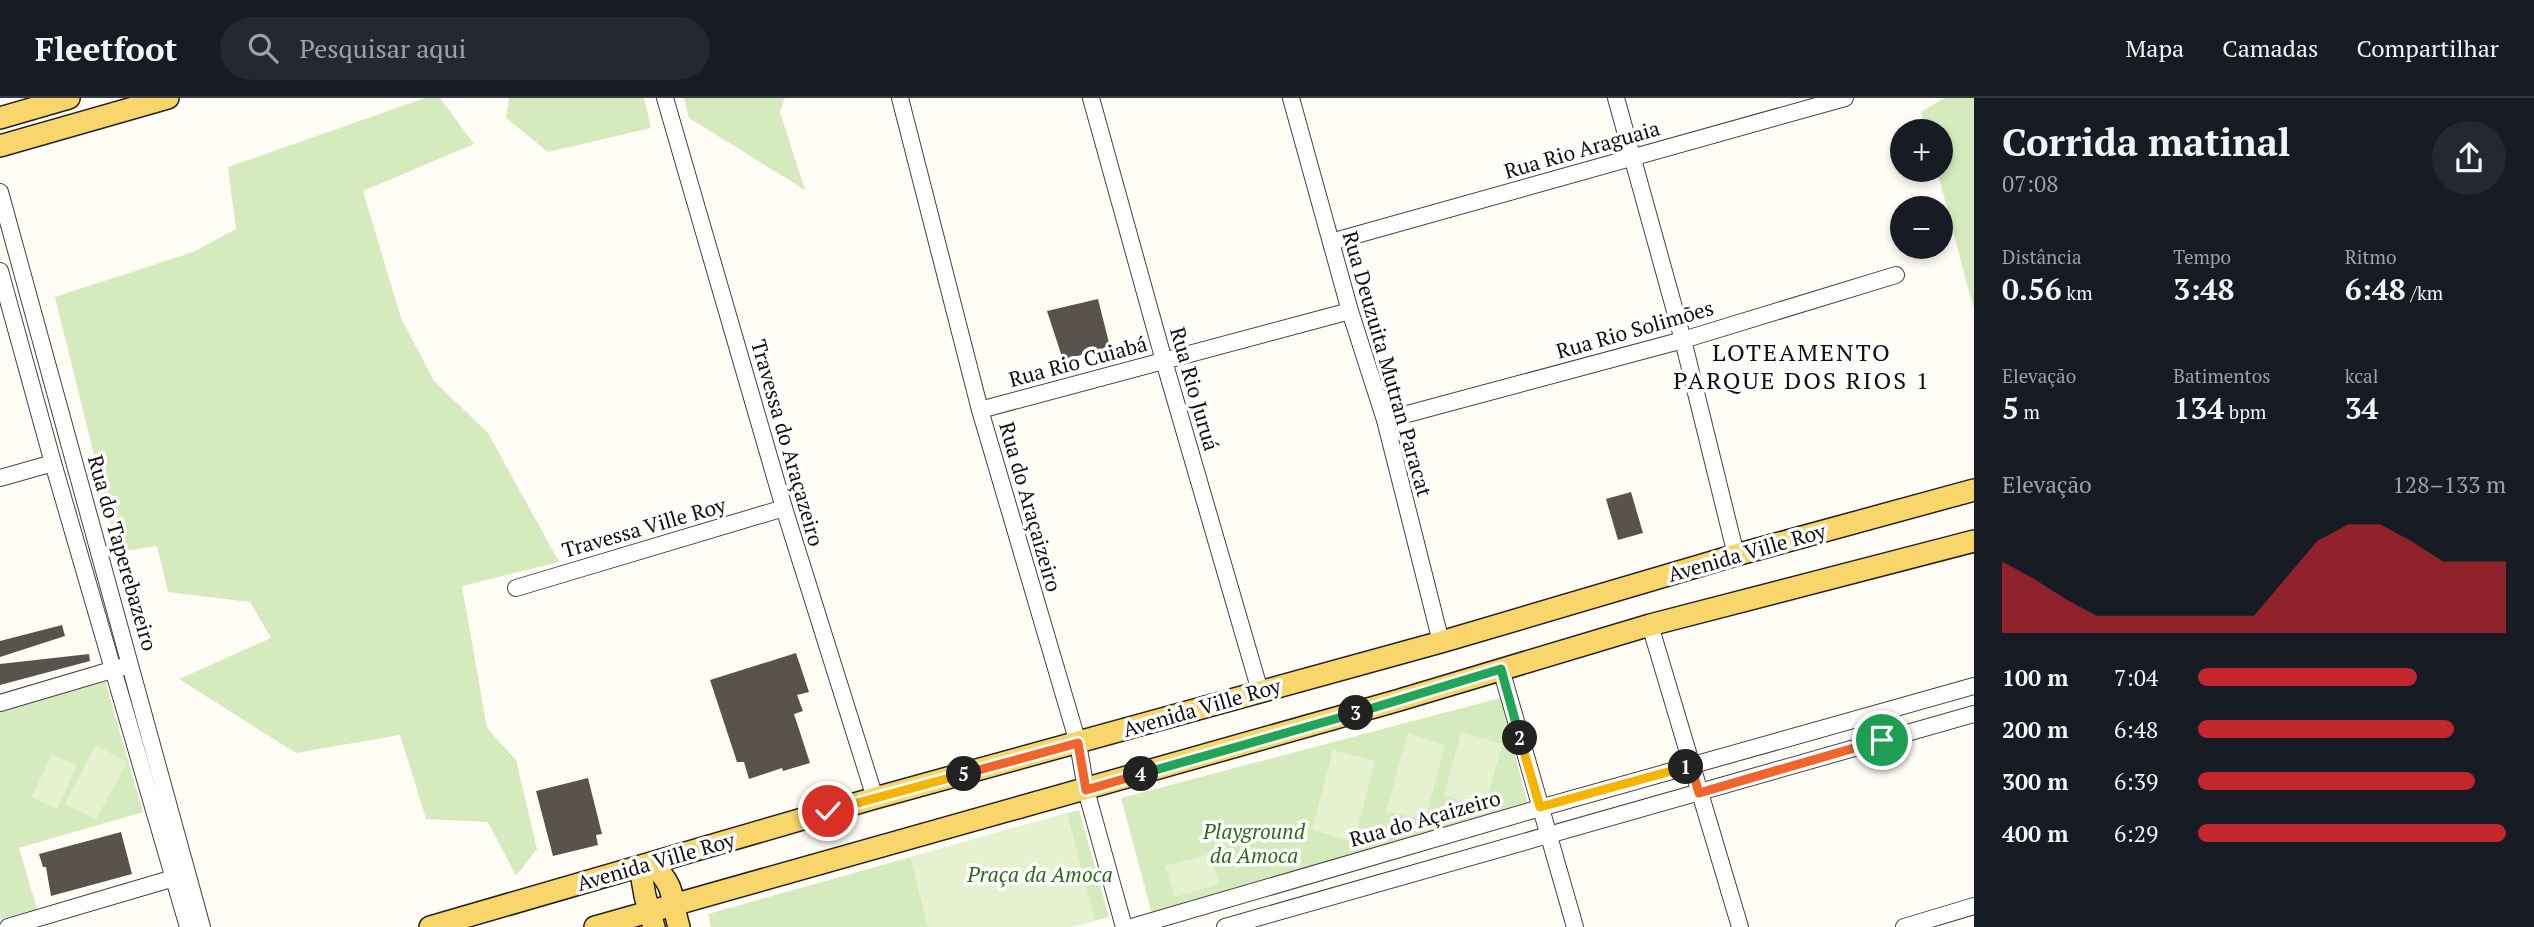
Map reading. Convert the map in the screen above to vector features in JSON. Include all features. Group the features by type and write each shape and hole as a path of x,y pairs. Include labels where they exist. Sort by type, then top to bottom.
{"main road":[{"path":"0,118 69,98"},
{"path":"0,146 168,98"},
{"name":"Avenida Ville Roy","path":"430,927 875,798 1441,642 1736,555 1974,490"},
{"name":"Avenida Ville Roy","path":"595,927 652,919 673,905 1086,790 1650,625 1974,541"},
{"path":"646,865 673,890 673,905 679,927"},
{"path":"646,865 652,919"}],"street":[{"name":"Travessa do Araçazeiro","path":"665,98 784,508 875,798"},
{"name":"Rua do Araçaizeiro","path":"900,98 980,410 1078,743 1086,790 1124,927"},
{"name":"Rua Rio Juruá","path":"1091,98 1260,691"},
{"name":"Rua Deuzuita Mutran Paracat","path":"1291,98 1350,311 1385,420 1441,642"},
{"path":"1616,98 1683,340 1736,555"},
{"name":"Rua Rio Araguaia","path":"1331,242 1845,98"},
{"name":"Rua do Taperebazeiro","path":"0,192 132,664 181,876 188,927"},
{"name":"Rua do Taperebazeiro","path":"0,271 113,669 181,876 202,927"},
{"name":"Rua Rio Solimões","path":"1385,420 1683,340 1896,275"},
{"name":"Rua Rio Cuiabá","path":"980,410 1350,311"},
{"path":"0,478 53,463"},
{"name":"Travessa Ville Roy","path":"516,588 784,508"},
{"path":"1650,625 1740,927"},
{"path":"0,703 132,664"},
{"path":"1501,669 1575,927"},
{"name":"Rua do Açaizeiro","path":"1132,927 1540,807 1974,686"},
{"path":"1225,927 1974,714"},
{"path":"9,927 181,876"},
{"path":"1904,927 1974,906"}],"green space":[{"path":"425,98 440,98 474,144 363,191 401,318 434,381 488,433 559,562 462,586 487,728 516,760 537,849 516,876 488,822 426,819 400,735 296,753 179,679 271,638 250,602 168,592 157,546 118,552 55,297 193,252 236,229 228,167"},
{"path":"509,98 644,98 651,128 548,152 506,118"},
{"path":"684,98 785,98 780,112 805,190 689,118"},
{"path":"1944,98 1974,98 1974,311 1953,231 1953,196 1944,196 1940,182 1953,182 1953,119 1923,119 1921,112"},
{"path":"105,680 143,812 19,848 37,909 0,919 0,710"},
{"name":"Playground da Amoca","path":"1500,698 1528,804 1152,914 1121,798"},
{"path":"1461,732 1502,744 1485,807 1444,795"},
{"path":"1408,733 1445,745 1425,820 1386,811"},
{"path":"95,745 127,762 96,819 65,804"},
{"path":"1333,750 1375,761 1354,842 1312,830"},
{"path":"52,754 77,766 57,809 32,797"},
{"name":"Praça da Amoca","path":"1079,810 1109,917 1070,927 711,927 708,914"},
{"path":"1067,813 1095,920 1070,927 928,927 910,857"},
{"path":"1210,854 1219,884 1175,897 1165,866"}],"building":[{"path":"1098,299 1110,347 1063,360 1047,311"},
{"path":"1631,492 1643,533 1618,540 1606,499"},
{"path":"62,625 65,636 0,657 0,641"},
{"path":"796,653 809,692 797,695 803,711 794,714 810,763 783,771 782,768 749,779 744,762 737,762 710,680"},
{"path":"89,654 90,661 0,685 0,664"},
{"path":"588,778 602,834 596,835 598,845 553,856 536,791"},
{"path":"121,832 132,874 51,896 46,867 43,867 39,854"}],"district":[{"name":"LOTEAMENTO PARQUE DOS RIOS 1","path":"1802,367"}],"route":[{"path":"828,811 1078,743 1086,790 1501,669 1540,807 1691,766 1699,793 1882,740"}]}
